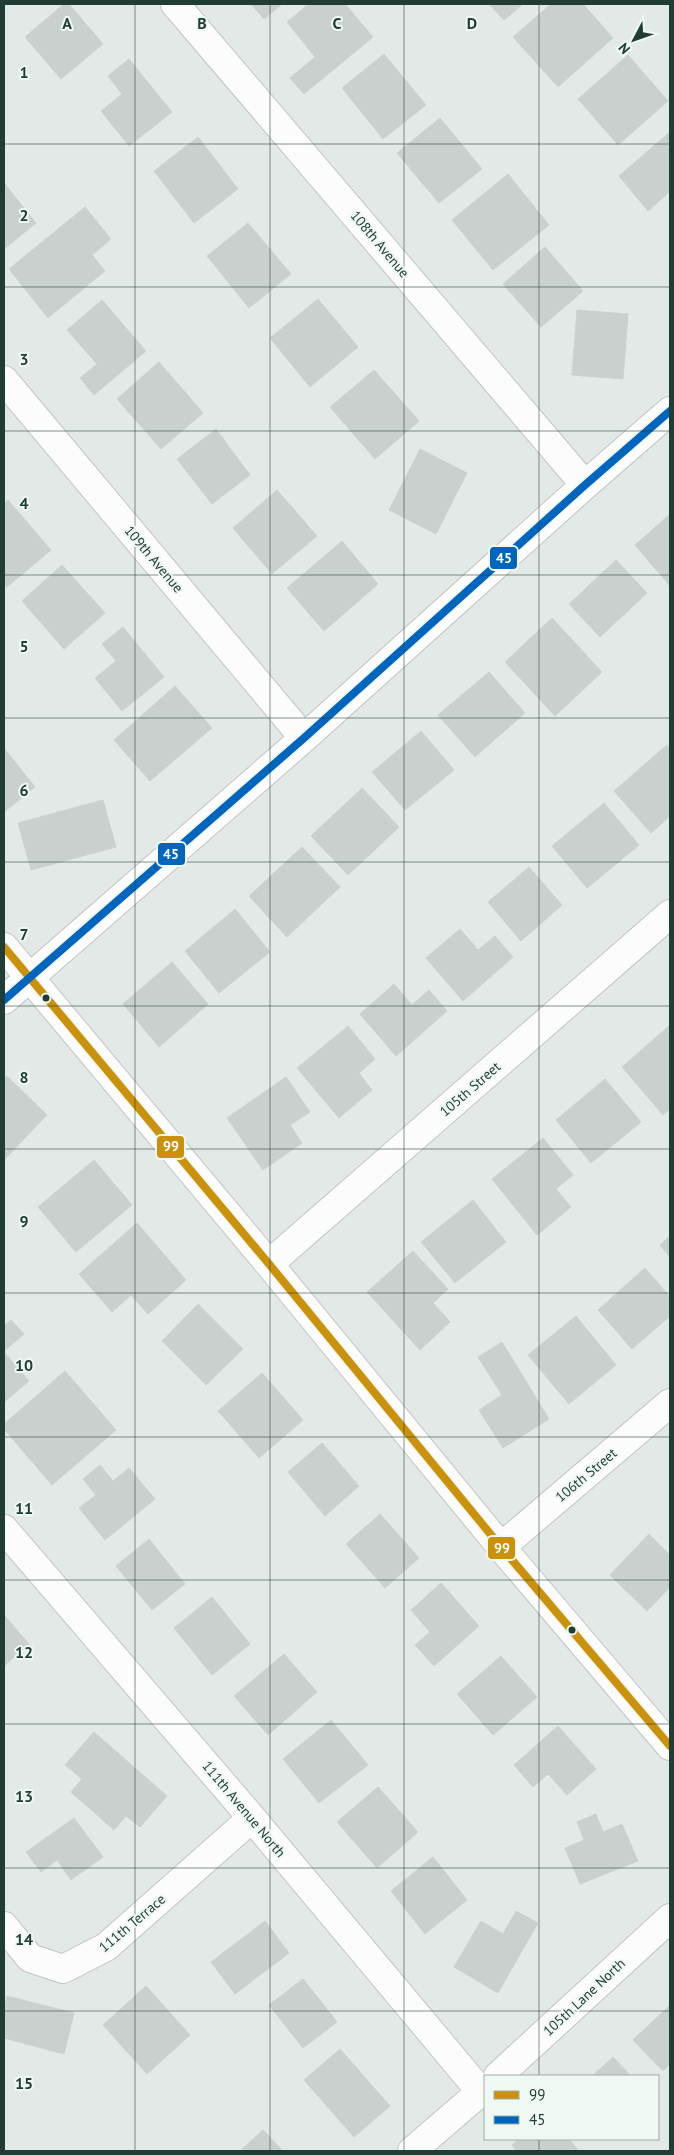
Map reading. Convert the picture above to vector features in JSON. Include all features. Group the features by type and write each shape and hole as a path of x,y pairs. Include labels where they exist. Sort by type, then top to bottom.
{"street":[{"name":"108th Avenue","path":"175,4 585,485"},
{"name":"109th Avenue","path":"4,380 304,738"},
{"path":"4,1000 304,738 585,485 670,412"},
{"name":"105th Street","path":"269,1264 670,914"},
{"path":"4,946 269,1264 501,1547 670,1746"},
{"name":"106th Street","path":"501,1547 670,1403"},
{"name":"111th Avenue North","path":"4,1529 252,1818 484,2080"},
{"name":"111th Terrace","path":"4,1926 30,1958 63,1969 106,1947 252,1818"},
{"name":"105th Lane North","path":"499,2075 670,1918"},
{"name":"105th Lane North","path":"412,2151 484,2088"}],"building":[{"path":"64,4 69,4 103,44 61,79 25,37"},
{"path":"251,4 282,4 264,19"},
{"path":"309,4 345,4 373,37 304,94 290,78 315,57 287,22"},
{"path":"489,4 523,4 504,20"},
{"path":"551,4 583,4 613,38 558,87 513,37"},
{"path":"384,54 426,105 383,139 342,88"},
{"path":"628,55 668,101 618,145 578,99"},
{"path":"129,59 172,112 129,146 101,111 122,94 108,76"},
{"path":"440,118 482,169 439,203 397,153"},
{"path":"670,132 670,191 648,211 619,176"},
{"path":"198,137 238,189 194,223 154,171"},
{"path":"508,174 549,225 493,270 452,220"},
{"path":"4,183 36,223 4,249"},
{"path":"85,207 111,239 92,255 105,271 48,318 9,269"},
{"path":"248,223 291,274 249,308 207,256"},
{"path":"545,247 583,291 541,327 503,284"},
{"path":"318,299 358,347 310,387 270,338"},
{"path":"102,300 146,351 94,395 80,378 97,364 67,330"},
{"path":"577,310 628,314 623,379 572,375"},
{"path":"159,362 203,413 161,449 117,399"},
{"path":"374,370 419,421 375,459 330,407"},
{"path":"216,429 250,475 212,504 177,459"},
{"path":"420,449 467,473 436,534 389,510"},
{"path":"277,490 317,536 272,574 233,528"},
{"path":"8,500 51,550 7,587 4,583 4,504"},
{"path":"670,514 670,586 635,545"},
{"path":"342,541 378,584 324,631 287,588"},
{"path":"616,560 647,593 600,637 569,604"},
{"path":"62,565 105,613 64,649 22,601"},
{"path":"552,618 602,672 555,716 505,662"},
{"path":"123,627 164,677 122,711 95,678 116,661 102,644"},
{"path":"489,672 525,713 475,757 438,715"},
{"path":"175,686 212,728 150,781 114,740"},
{"path":"421,731 454,770 405,810 372,772"},
{"path":"667,745 670,750 670,816 651,833 614,791"},
{"path":"4,748 35,787 4,812"},
{"path":"362,788 399,827 348,875 311,836"},
{"path":"103,800 116,847 31,870 18,823"},
{"path":"604,803 639,845 587,888 552,846"},
{"path":"302,847 340,887 287,937 249,896"},
{"path":"529,867 562,905 521,941 488,902"},
{"path":"235,909 270,952 219,993 185,951"},
{"path":"460,929 478,950 495,936 513,957 463,1001 426,958"},
{"path":"172,962 208,1004 159,1047 123,1004"},
{"path":"394,984 412,1005 429,990 447,1011 396,1056 360,1014"},
{"path":"670,1025 670,1109 663,1115 622,1067"},
{"path":"348,1026 375,1059 359,1073 372,1090 339,1118 297,1068"},
{"path":"7,1076 47,1115 4,1160 4,1080"},
{"path":"286,1077 310,1112 290,1125 302,1143 263,1170 227,1118"},
{"path":"605,1079 641,1122 591,1163 556,1120"},
{"path":"543,1138 573,1175 556,1189 571,1207 537,1235 492,1179"},
{"path":"94,1160 132,1205 76,1252 38,1207"},
{"path":"473,1200 506,1242 455,1283 421,1242"},
{"path":"137,1223 186,1280 148,1314 131,1295 112,1312 79,1274"},
{"path":"670,1236 670,1257 660,1245"},
{"path":"413,1251 448,1289 433,1303 450,1322 420,1350 367,1292"},
{"path":"645,1268 670,1297 670,1316 632,1349 598,1310"},
{"path":"198,1304 243,1349 206,1385 162,1341"},
{"path":"576,1316 616,1365 569,1404 528,1355"},
{"path":"11,1320 24,1334 4,1351 4,1326"},
{"path":"502,1342 549,1419 503,1448 479,1410 502,1395 478,1357"},
{"path":"4,1352 29,1381 4,1402"},
{"path":"65,1371 116,1430 52,1485 4,1429 4,1424"},
{"path":"262,1373 303,1420 259,1458 218,1411"},
{"path":"322,1443 359,1486 325,1516 288,1472"},
{"path":"100,1465 113,1481 129,1468 155,1499 105,1540 79,1508 96,1495 83,1479"},
{"path":"380,1514 419,1558 385,1588 346,1544"},
{"path":"649,1534 670,1555 670,1587 647,1611 610,1575"},
{"path":"149,1539 185,1584 152,1610 116,1566"},
{"path":"441,1583 479,1626 434,1666 415,1645 430,1632 411,1610"},
{"path":"212,1597 250,1644 212,1675 174,1628"},
{"path":"4,1615 29,1644 4,1666"},
{"path":"284,1654 317,1692 268,1735 234,1696"},
{"path":"501,1656 537,1697 493,1735 457,1694"},
{"path":"331,1720 368,1765 319,1803 283,1759"},
{"path":"558,1726 596,1769 567,1795 548,1774 533,1787 514,1765"},
{"path":"94,1732 167,1796 140,1827 126,1816 114,1830 71,1792 82,1779 65,1765"},
{"path":"378,1787 418,1832 377,1868 337,1822"},
{"path":"596,1814 603,1832 622,1824 638,1861 580,1884 565,1848 584,1840 577,1822"},
{"path":"74,1818 103,1857 71,1880 57,1860 41,1872 26,1852"},
{"path":"433,1857 467,1900 425,1934 391,1891"},
{"path":"516,1911 538,1923 498,1993 454,1967 481,1921 503,1934"},
{"path":"265,1921 289,1953 235,1994 211,1962"},
{"path":"303,1979 337,2022 303,2048 269,2005"},
{"path":"146,1986 190,2035 147,2074 103,2025"},
{"path":"7,1996 74,2013 64,2054 4,2038 4,2010"},
{"path":"670,2005 670,2064 663,2071 633,2040"},
{"path":"340,2049 390,2106 354,2137 304,2080"},
{"path":"613,2057 630,2075 593,2075"},
{"path":"263,2130 283,2151 240,2151"},
{"path":"518,2140 570,2140 579,2151 517,2151 512,2145"}],"transit line":[{"name":"45","path":"4,1000 304,738 670,411"},
{"name":"99","path":"4,947 269,1264 501,1547 670,1746"}]}
